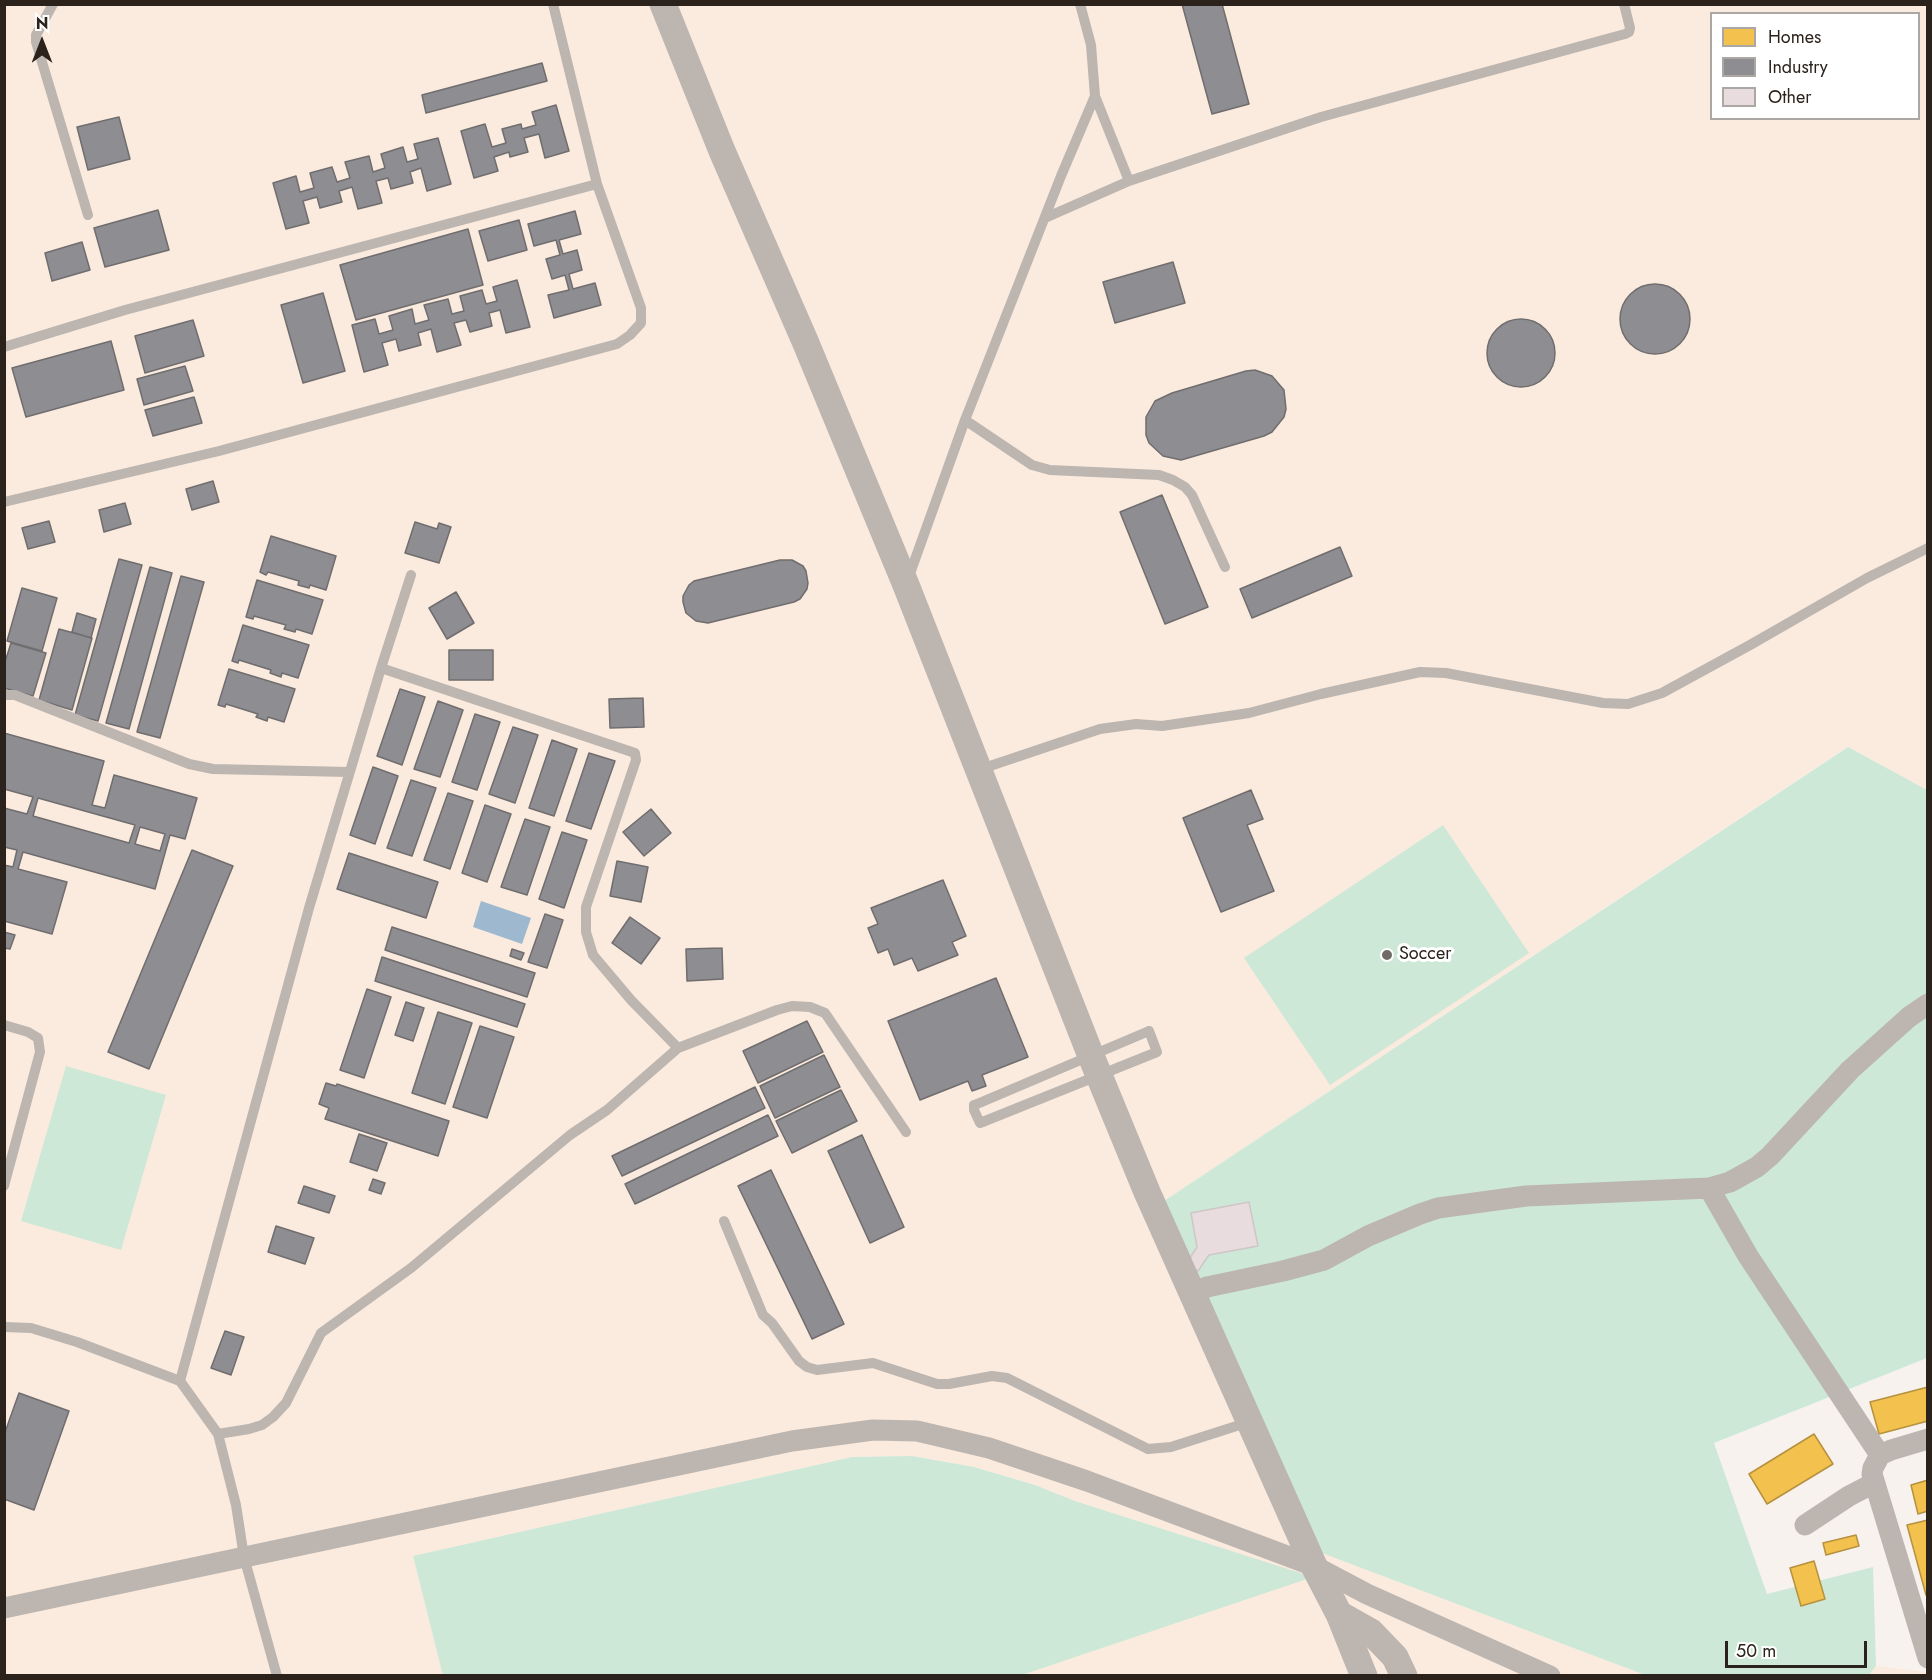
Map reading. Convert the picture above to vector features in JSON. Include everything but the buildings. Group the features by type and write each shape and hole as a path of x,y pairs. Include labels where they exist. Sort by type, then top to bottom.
{"street":[{"path":"663,4 722,151 805,341 906,585 1095,1066 1147,1192 1314,1566 1339,1614 1364,1676"},
{"path":"1193,1293 1224,1282 1283,1271 1324,1260 1368,1236 1438,1208 1526,1196 1709,1188 1731,1182 1757,1167 1785,1141 1850,1070 1909,1017 1928,1004"},
{"path":"1709,1188 1748,1256 1880,1455"},
{"path":"4,1608 792,1441 873,1430 917,1431 989,1448 1088,1481 1314,1566 1367,1594 1550,1676"},
{"path":"1928,1439 1880,1455 1873,1468 1874,1483 1928,1658"},
{"path":"1805,1525 1849,1496 1874,1483"},
{"path":"1339,1614 1371,1632 1395,1657 1404,1676"}],"lane":[{"path":"53,4 36,34 36,42 88,215"},
{"path":"4,502 219,451 616,344 630,335 641,322 641,308 597,184 553,4"},
{"path":"1080,4 1091,45 1095,96 1130,181"},
{"path":"1046,218 1130,181 1321,117 1625,34 1630,28 1624,4"},
{"path":"906,585 965,420 1095,96"},
{"path":"4,347 125,310 597,184"},
{"path":"965,420 1032,465 1050,470 1159,475 1173,480 1185,487 1192,495 1226,567"},
{"path":"978,770 1100,729 1136,724 1162,726 1248,713 1420,672 1446,673 1603,703 1628,704 1662,693 1867,578 1928,548"},
{"path":"180,1382 309,908 411,575"},
{"path":"381,668 635,753 636,760 586,907 586,932 593,955 635,1005 678,1048"},
{"path":"4,695 15,695 189,764 213,769 349,772"},
{"path":"218,1434 249,1429 273,1417 285,1403 321,1333 411,1268 570,1135 607,1110 678,1048 777,1010 792,1006 810,1007 825,1013 906,1132"},
{"path":"4,1025 28,1032 38,1038 40,1052 4,1186"},
{"path":"1095,1066 1028,1103 980,1123 974,1110 974,1105 1022,1086 1095,1066 1157,1052 1149,1031 1095,1066"},
{"path":"1022,1086 1028,1103"},
{"path":"724,1221 763,1315 772,1323 799,1361 807,1367 817,1370 873,1363 937,1384 992,1376 1007,1378 1148,1449 1172,1447 1251,1422"},
{"path":"4,1327 31,1328 77,1342 180,1382 218,1434 236,1505 244,1557 277,1676"}],"shaded area":[{"path":"5,5 1927,5 1927,790 1847,747 1152,1209 1298,1544 1645,1675 1022,1675 1312,1577 1075,1501 1035,1485 974,1467 912,1456 852,1457 413,1556 443,1675 5,1676"},
{"path":"1876,1666 1927,1672 1927,1675 1869,1676"}],"green space":[{"path":"1848,747 1927,790 1927,1358 1714,1443 1767,1594 1873,1567 1876,1666 1869,1675 1645,1675 1298,1544 1164,1201"},
{"name":"Soccer","path":"1443,825 1529,953 1330,1085 1244,958"},
{"path":"66,1066 166,1095 121,1250 21,1221"},
{"path":"912,1456 974,1467 1035,1485 1075,1501 1313,1577 1022,1675 443,1676 413,1556 852,1457"}],"water":[{"path":"481,901 531,918 522,944 473,927"}],"place":[{"name":"Soccer","path":"1387,955"}]}
